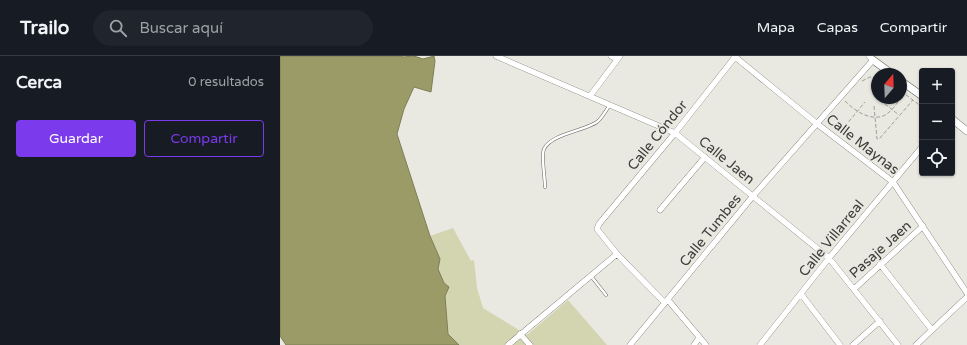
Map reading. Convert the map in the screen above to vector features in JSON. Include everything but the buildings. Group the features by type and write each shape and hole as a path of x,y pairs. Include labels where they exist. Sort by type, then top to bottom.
{"street":[{"name":"Calle Jaen","path":"496,56 611,104 675,133 829,258 898,345"},
{"path":"590,96 619,58 611,56"},
{"name":"Calle Maynas","path":"734,56 816,123 893,182 967,292"},
{"name":"Calle Cóndor","path":"617,254 597,229 599,224 675,133 734,56"},
{"path":"871,58 884,68"},
{"name":"Calle Tumbes","path":"630,345 752,196 871,58"},
{"path":"907,85 919,94"},
{"path":"955,121 967,131"},
{"name":"Calle Villarreal","path":"764,344 829,258 919,151"},
{"path":"660,210 705,157"},
{"name":"Pasaje Jaen","path":"854,289 923,226"},
{"path":"508,345 617,254 666,301 706,345"},
{"path":"880,264 932,330"},
{"path":"801,294 840,345"},
{"path":"916,345 967,297"},
{"path":"854,345 880,321"},
{"path":"520,334 530,345"},
{"path":"694,345 699,338"}],"lane":[{"path":"545,187 546,176 543,159 546,146 562,135 596,122 611,104"},
{"path":"590,275 606,295"}],"path":[{"path":"858,83 871,78"},
{"path":"907,96 919,105"},
{"path":"874,106 877,139 880,138 913,100"},
{"path":"844,101 857,112 875,118 884,116 892,110 896,104"},
{"path":"841,131 865,102"},
{"path":"885,104 900,116"}],"shaded area":[{"path":"280,56 414,56 423,59 434,56 435,61 431,92 414,87 404,109 397,134 430,236 440,259 438,269 444,283 449,287 445,296 448,334 459,345 286,345 280,336"},
{"path":"453,228 471,261 474,260 477,288 483,308 527,335 568,300 607,345 459,345 448,334 444,283 438,269 440,259 430,236"}]}
